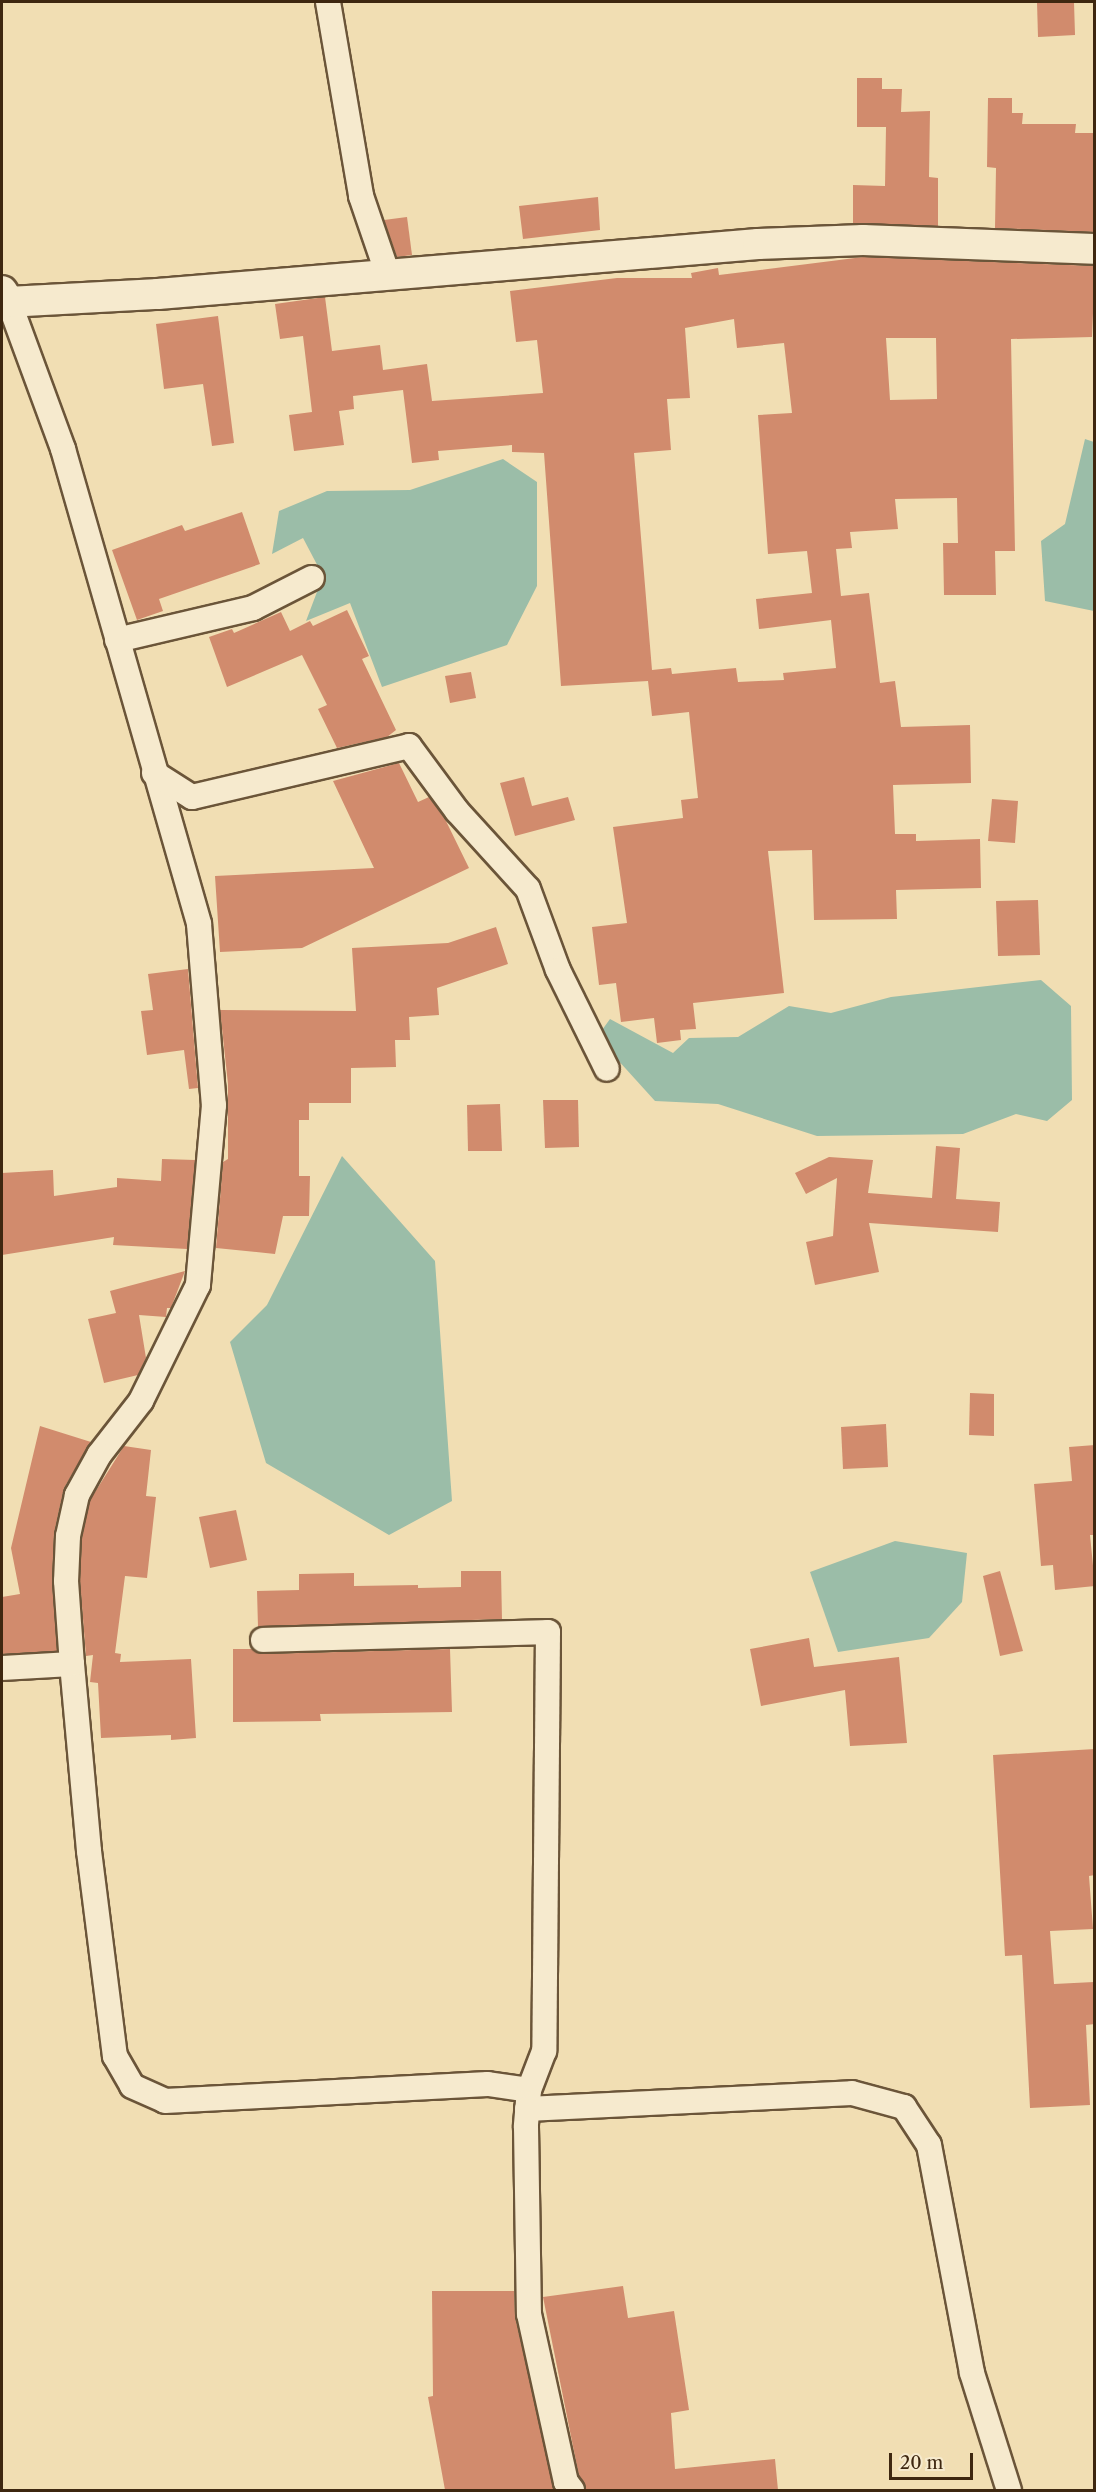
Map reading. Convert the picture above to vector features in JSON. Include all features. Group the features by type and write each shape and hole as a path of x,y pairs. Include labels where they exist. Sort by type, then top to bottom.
{"street":[{"path":"328,2 361,196 387,275"},
{"path":"1009,2490 972,2373 928,2145 903,2106 852,2093 528,2100 488,2084 165,2101 132,2086 115,2056 89,1851 72,1664 66,1581 68,1536 77,1495 99,1455 141,1401 198,1285 214,1105 199,924 63,449 5,297 387,275 758,244 863,240 1095,249"},
{"path":"117,640 253,608 312,578"},
{"path":"154,772 192,797 278,774 409,746 457,811 528,889 558,970 607,1069"},
{"path":"263,1640 548,1632 544,2051 528,2100 529,2314 549,2410 572,2490"},
{"path":"2,1668 72,1664"}],"shaded area":[{"path":"1085,439 1094,442 1094,611 1045,601 1041,541 1065,524"},
{"path":"503,459 537,482 537,586 507,645 382,687 350,603 306,621 323,576 303,538 272,554 279,511 327,491 410,490"},
{"path":"1041,980 1071,1006 1072,1100 1047,1121 1016,1114 963,1134 817,1136 718,1104 655,1101 597,1037 610,1019 673,1053 689,1038 738,1037 789,1006 831,1013 891,997"},
{"path":"342,1156 435,1261 452,1501 389,1535 266,1463 230,1342 267,1305"},
{"path":"895,1541 967,1553 962,1602 929,1638 838,1652 810,1572"}],"building":[{"path":"1037,2 1074,2 1075,35 1038,37"},
{"path":"857,78 882,78 882,89 902,89 901,112 930,111 929,177 938,178 938,226 853,223 853,185 885,186 886,127 857,127"},
{"path":"988,98 1012,98 1012,113 1023,113 1022,124 1076,124 1075,133 1095,133 1095,232 995,228 996,168 987,167"},
{"path":"598,197 600,230 523,239 519,206"},
{"path":"407,217 412,255 397,257 384,220"},
{"path":"863,257 1095,266 1092,337 1011,339 1015,551 995,551 996,595 944,595 943,543 958,543 957,498 895,499 898,529 850,532 852,548 836,549 841,596 869,593 880,683 895,681 901,727 970,725 971,783 893,785 895,834 916,834 916,841 980,839 981,888 896,890 897,919 814,920 812,850 768,851 784,993 693,1003 696,1029 680,1030 681,1040 657,1043 654,1018 621,1022 616,983 599,985 592,927 627,923 613,827 683,818 681,800 698,798 689,712 652,716 648,681 561,686 544,453 512,452 512,445 438,451 439,460 412,463 403,390 353,396 354,409 339,411 344,445 294,451 289,415 312,412 303,336 280,339 275,304 325,297 332,351 380,345 383,370 427,364 432,401 543,393 537,340 516,342 510,291 617,278 692,278 691,273 718,268 719,275","holes":["734,319 737,348 784,343 792,413 758,415 768,554 807,551 812,593 756,599 759,629 831,620 836,668 783,673 784,680 738,682 736,668 672,674 671,668 652,670 634,453 671,450 667,399 690,398 685,328","886,338 936,338 937,399 890,400"]},
{"path":"218,316 234,443 212,446 203,384 164,389 156,324"},
{"path":"242,512 260,564 159,599 163,611 137,620 112,550 182,525 185,531"},
{"path":"347,610 369,656 362,659 396,730 387,737 337,748 318,709 327,705 302,655 227,687 209,637 232,629 234,633 281,612 290,631 310,621 313,626"},
{"path":"471,672 476,698 450,703 445,676"},
{"path":"399,763 418,802 429,797 445,819 469,868 302,948 220,952 215,876 374,868 333,781"},
{"path":"524,777 532,806 568,797 575,820 515,836 500,783"},
{"path":"992,799 1018,801 1015,843 988,841"},
{"path":"1038,900 1040,955 998,956 996,901"},
{"path":"496,927 508,964 437,988 439,1015 409,1017 410,1040 395,1040 396,1067 351,1068 351,1103 309,1103 309,1120 299,1120 299,1176 310,1176 309,1216 283,1216 275,1254 216,1248 223,1162 228,1159 228,1084 220,1010 356,1011 352,948 448,943"},
{"path":"188,969 198,1088 189,1089 184,1050 147,1055 141,1011 153,1010 148,974"},
{"path":"543,1100 578,1100 579,1147 545,1148"},
{"path":"500,1104 502,1151 468,1151 467,1105"},
{"path":"936,1146 960,1148 956,1199 1000,1202 998,1232 869,1223 879,1272 815,1285 806,1242 833,1236 837,1178 806,1194 795,1173 829,1157 873,1160 868,1193 932,1198"},
{"path":"162,1159 195,1160 187,1249 113,1245 114,1237 2,1255 2,1173 53,1170 54,1196 117,1187 117,1178 161,1181"},
{"path":"185,1271 171,1308 167,1308 166,1317 139,1315 146,1358 138,1375 104,1383 88,1319 116,1313 110,1291"},
{"path":"970,1393 994,1394 994,1436 969,1435"},
{"path":"886,1424 888,1467 843,1469 841,1427"},
{"path":"40,1426 91,1442 64,1488 54,1533 52,1582 57,1651 2,1654 2,1597 20,1594 11,1548"},
{"path":"1095,1445 1095,1535 1090,1535 1095,1586 1055,1590 1053,1565 1041,1566 1034,1484 1072,1481 1069,1447"},
{"path":"124,1446 151,1450 146,1496 156,1497 147,1578 125,1576 115,1653 121,1654 120,1662 191,1659 196,1738 171,1740 171,1735 101,1738 98,1683 90,1682 93,1655 86,1656 80,1581 82,1538 90,1500"},
{"path":"236,1510 247,1560 210,1568 199,1517"},
{"path":"461,1571 501,1571 502,1619 258,1627 257,1591 299,1590 299,1574 354,1573 354,1586 418,1585 418,1588 461,1587"},
{"path":"1000,1571 1023,1651 1000,1656 983,1576"},
{"path":"809,1638 814,1667 899,1657 907,1743 850,1746 845,1690 761,1706 750,1649"},
{"path":"233,1649 252,1649 263,1654 450,1649 452,1712 320,1714 321,1721 233,1722"},
{"path":"1095,1749 1095,1875 1089,1876 1093,1929 1050,1931 1054,1984 1094,1982 1095,2024 1086,2025 1090,2105 1030,2108 1022,1955 1005,1956 993,1755"},
{"path":"623,2286 628,2318 674,2311 689,2410 671,2413 675,2469 775,2459 778,2490 586,2490 579,2476 543,2297"},
{"path":"432,2291 514,2291 515,2317 555,2490 445,2490 428,2397 433,2396"}]}
